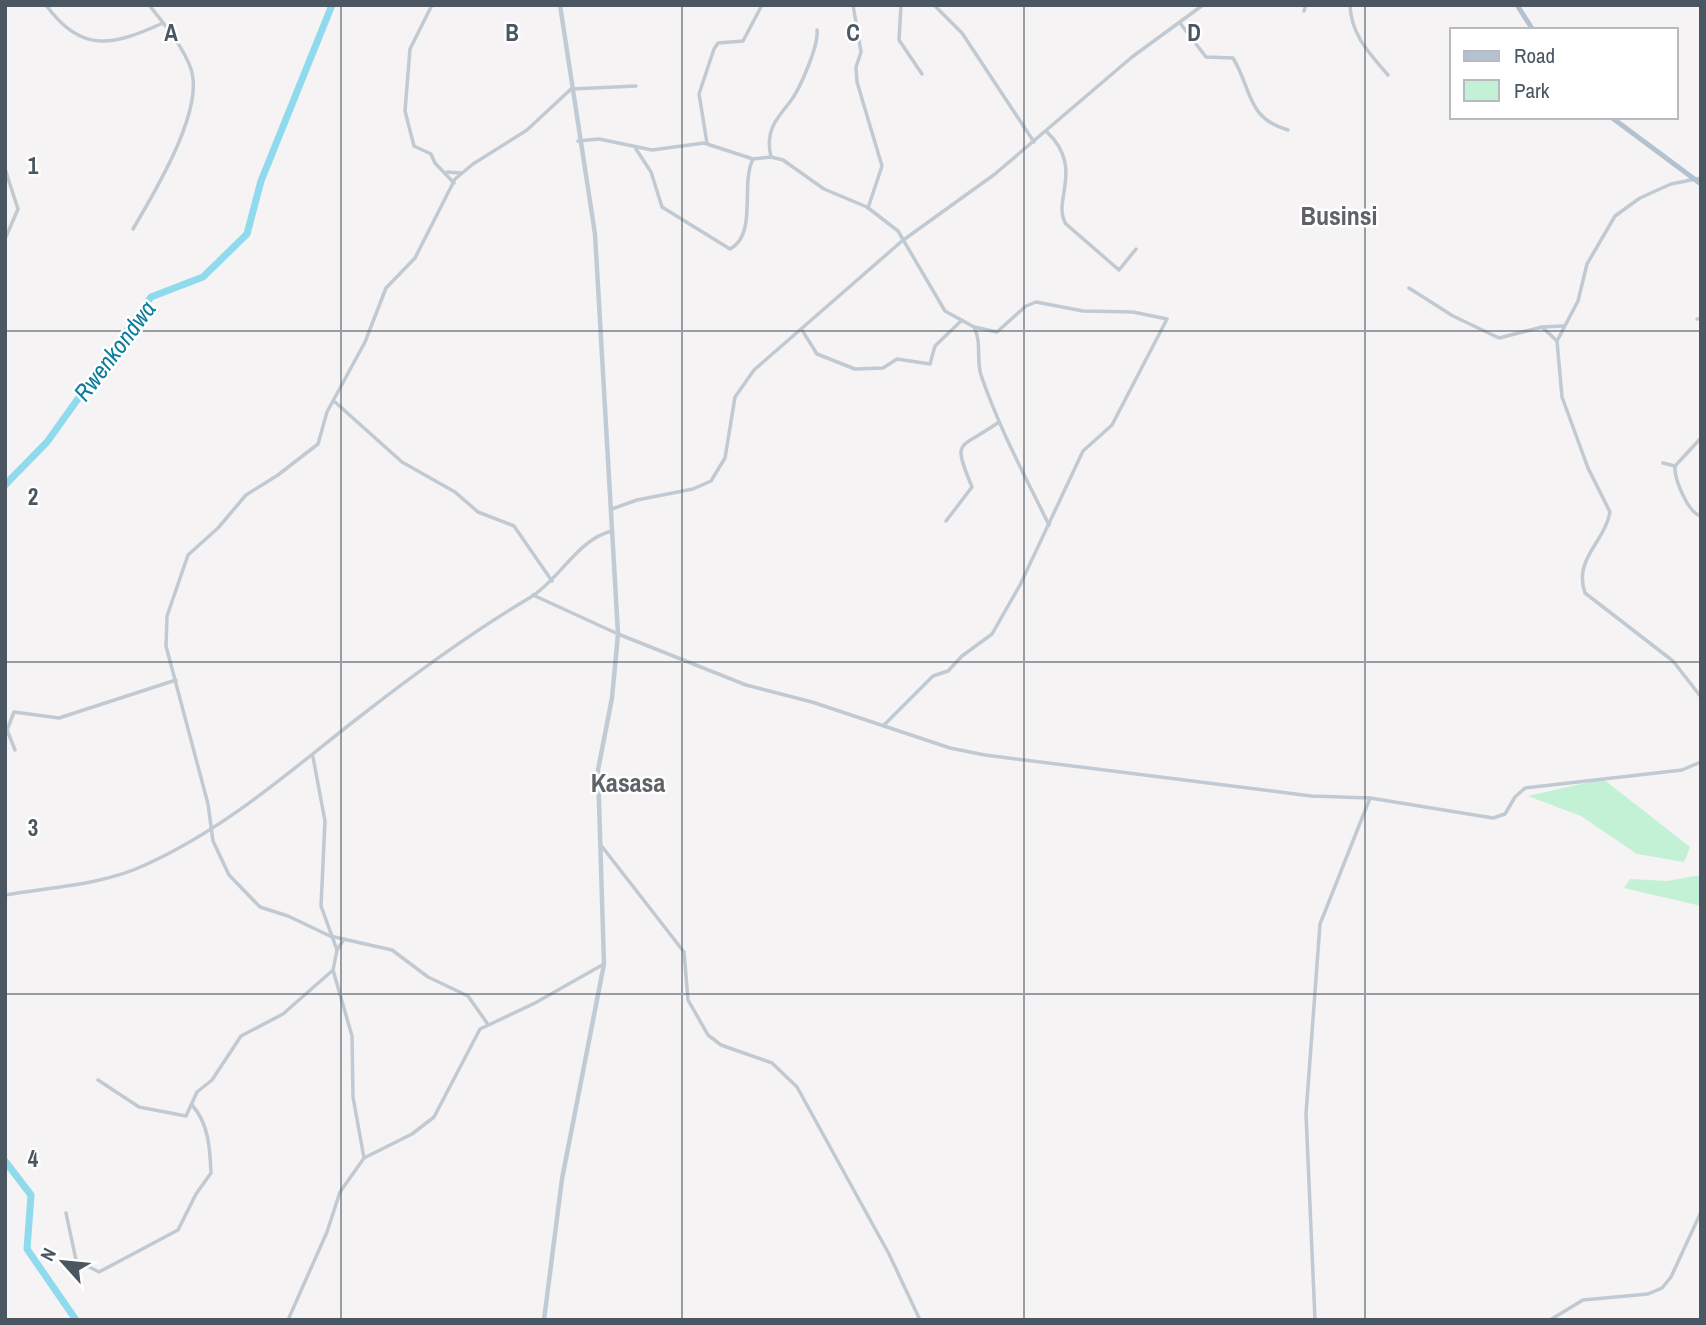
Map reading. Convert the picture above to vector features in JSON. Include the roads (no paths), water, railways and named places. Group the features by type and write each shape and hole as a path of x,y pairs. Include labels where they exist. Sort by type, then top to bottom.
{"main road":[{"path":"1517,5 1532,28"},
{"path":"1614,119 1699,181"}],"street":[{"path":"46,5 57,20 76,35 114,43 163,23"},
{"path":"133,229 174,154 191,96 190,66 149,5"},
{"path":"432,5 412,42 405,111 414,146 431,154 435,163 447,172 453,183"},
{"path":"544,1320 562,1179 604,964 598,770 612,698 618,634 595,234 578,141 560,5"},
{"path":"707,143 699,94 715,46 743,41 762,5"},
{"path":"853,5 861,52 856,68 857,82 882,166 868,208"},
{"path":"901,5 898,40 922,74"},
{"path":"934,5 962,33 1034,142"},
{"path":"612,509 637,500 693,489 711,481 725,458 735,397 743,383 814,316 902,241 1034,142 1132,57 1203,5"},
{"path":"1304,11 1306,5"},
{"path":"1350,5 1353,27 1362,44 1388,75"},
{"path":"1180,23 1206,57 1233,58 1252,105 1267,123 1288,130"},
{"path":"771,157 768,142 772,127 779,112 791,100 816,49 817,30"},
{"path":"487,1023 468,996 428,977 392,950 330,936 253,902 222,863 213,841 213,829 166,646 165,625 185,560 246,495 314,449 327,412 335,402 345,376 368,336 386,288 415,258 453,183 461,173 527,130 571,89 636,86"},
{"path":"1046,131 1057,142 1066,165 1067,186 1061,215 1066,224 1116,269 1122,269 1136,249"},
{"path":"578,141 599,139 636,149 658,150 707,143 753,159 771,157 786,162 824,189 868,208 898,231 925,275 939,306 974,327 997,332 1026,306 1036,302 1083,311 1133,312 1167,319 1112,425 1083,451 1049,525 992,634 962,656 948,671 933,676 884,725"},
{"path":"636,149 650,172 663,207 730,249 739,243 744,233 747,173 753,159"},
{"path":"5,169 18,209 5,239"},
{"path":"447,172 461,173"},
{"path":"1699,181 1671,184 1640,198 1615,216 1587,264 1578,301 1557,341 1562,397 1588,468 1610,512 1585,560 1582,576 1585,593 1673,661 1701,697"},
{"path":"1409,288 1453,316 1499,338 1542,327 1564,326"},
{"path":"802,330 817,354 861,370 883,368 897,359 930,364 935,345 962,320"},
{"path":"974,327 979,341 981,375 999,422 1049,525"},
{"path":"1542,327 1557,341"},
{"path":"335,402 402,462 461,496 478,512 514,526 552,581"},
{"path":"946,521 972,486 960,460 961,450 968,442 999,422"},
{"path":"1701,438 1675,466 1675,474 1688,509 1701,516"},
{"path":"1663,463 1675,466"},
{"path":"5,895 99,879 142,867 213,829 313,756 449,649 533,596 552,581 590,541 614,530"},
{"path":"533,596 618,634 747,685 884,725 939,745 985,755 1311,796 1370,798 1500,818 1525,788 1682,770 1701,762"},
{"path":"15,750 7,730 13,712 59,718 176,680"},
{"path":"313,756 325,821 321,906 337,950"},
{"path":"1315,1320 1306,1114 1320,924 1370,798"},
{"path":"600,844 684,952 688,1000 708,1035 721,1045 772,1063 797,1087 889,1254 920,1320"},
{"path":"344,939 337,950 333,970 352,1036 353,1097 364,1158"},
{"path":"288,1320 327,1232 340,1192 364,1158 412,1134 434,1117 475,1034 487,1023 535,1003 604,964"},
{"path":"98,1080 148,1110 183,1117 197,1092 212,1080 241,1036 283,1014 333,970"},
{"path":"66,1213 76,1260 99,1272 178,1230 196,1194 211,1173 205,1128 192,1105"},
{"path":"1550,1320 1583,1300 1647,1294 1662,1288 1671,1277 1701,1212"}],"waterway":[{"name":"Rwenkondwa","path":"5,485 47,442 151,297 203,277 247,234 261,181 332,5"},
{"name":"Rwenkondwa","path":"5,1161 31,1195 27,1249 76,1320"}],"district":[{"name":"Businsi","path":"1339,216"},
{"name":"Kasasa","path":"628,783"}]}
